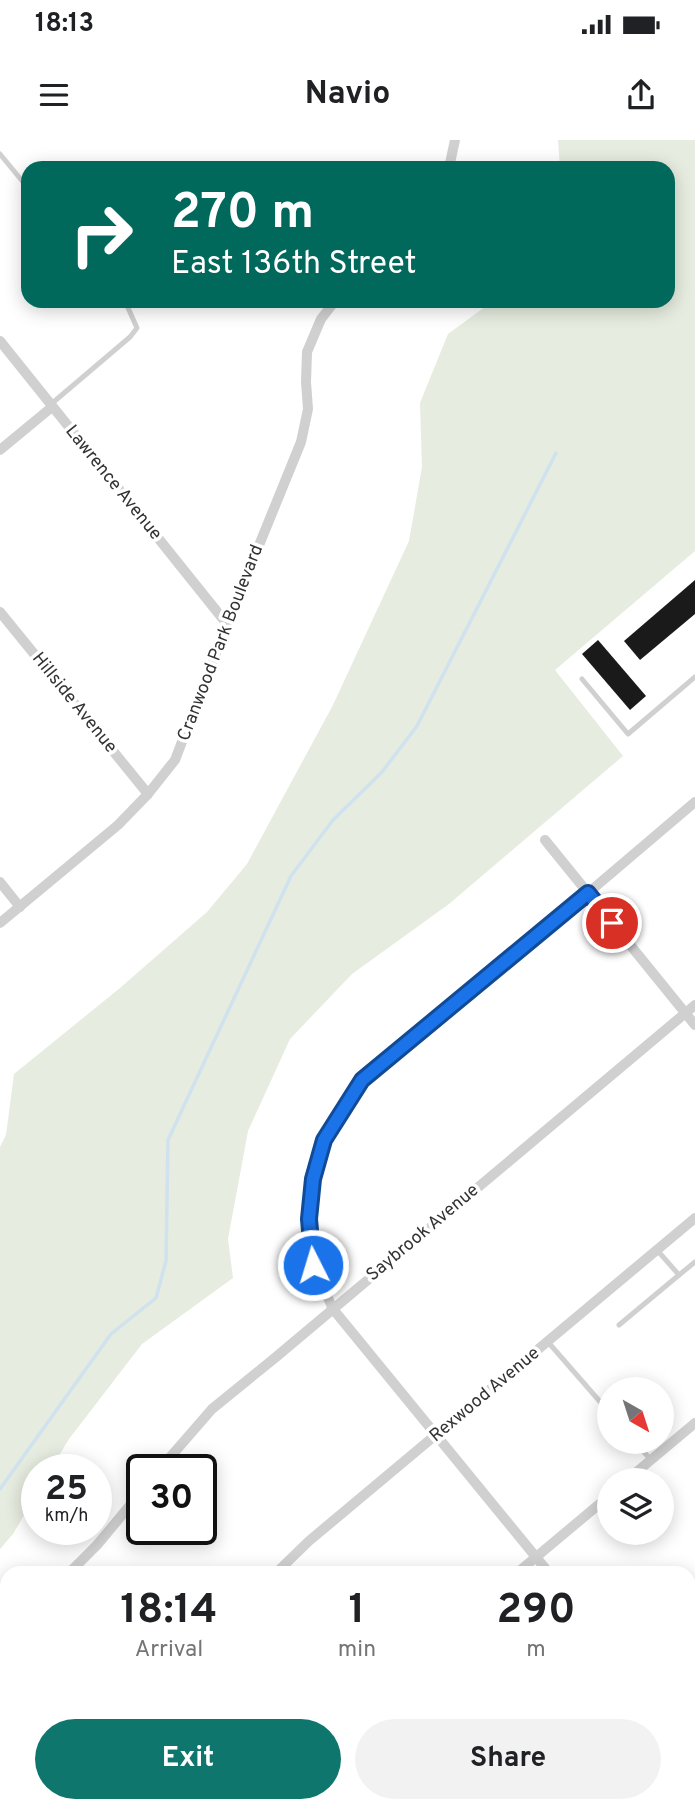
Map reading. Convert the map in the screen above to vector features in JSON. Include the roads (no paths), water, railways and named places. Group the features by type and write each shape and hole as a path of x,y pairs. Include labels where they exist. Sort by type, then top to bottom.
{"street":[{"path":"450,161 455,140"},
{"name":"Cranwood Park Boulevard","path":"0,923 118,825 148,794 175,760 301,442 308,409 307,352 321,319 330,308"},
{"name":"Lawrence Avenue","path":"0,341 227,624"},
{"path":"0,450 51,406"},
{"name":"Hillside Avenue","path":"0,612 148,794"},
{"path":"542,1566 333,1308 313,1265 309,1219 313,1179 324,1140 362,1080 695,802"},
{"path":"545,840 695,1026"},
{"path":"0,882 20,907"},
{"name":"Saybrook Avenue","path":"173,1454 212,1409 695,1005"},
{"name":"Rexwood Avenue","path":"283,1566 309,1541 695,1218"},
{"path":"642,1468 695,1423"},
{"path":"526,1566 597,1506"},
{"path":"76,1566 126,1510"}],"lane":[{"path":"0,154 21,180"},
{"path":"51,406 130,337 137,328 128,308"},
{"path":"582,679 628,734 695,677"},
{"path":"657,1250 679,1275"},
{"path":"619,1325 695,1262"},
{"path":"548,1342 597,1398"},
{"path":"645,1454 651,1461"}],"waterway":[{"path":"0,1489 111,1334 156,1298 166,1261 168,1140 291,876 333,820 382,772 417,726 556,453"}]}
